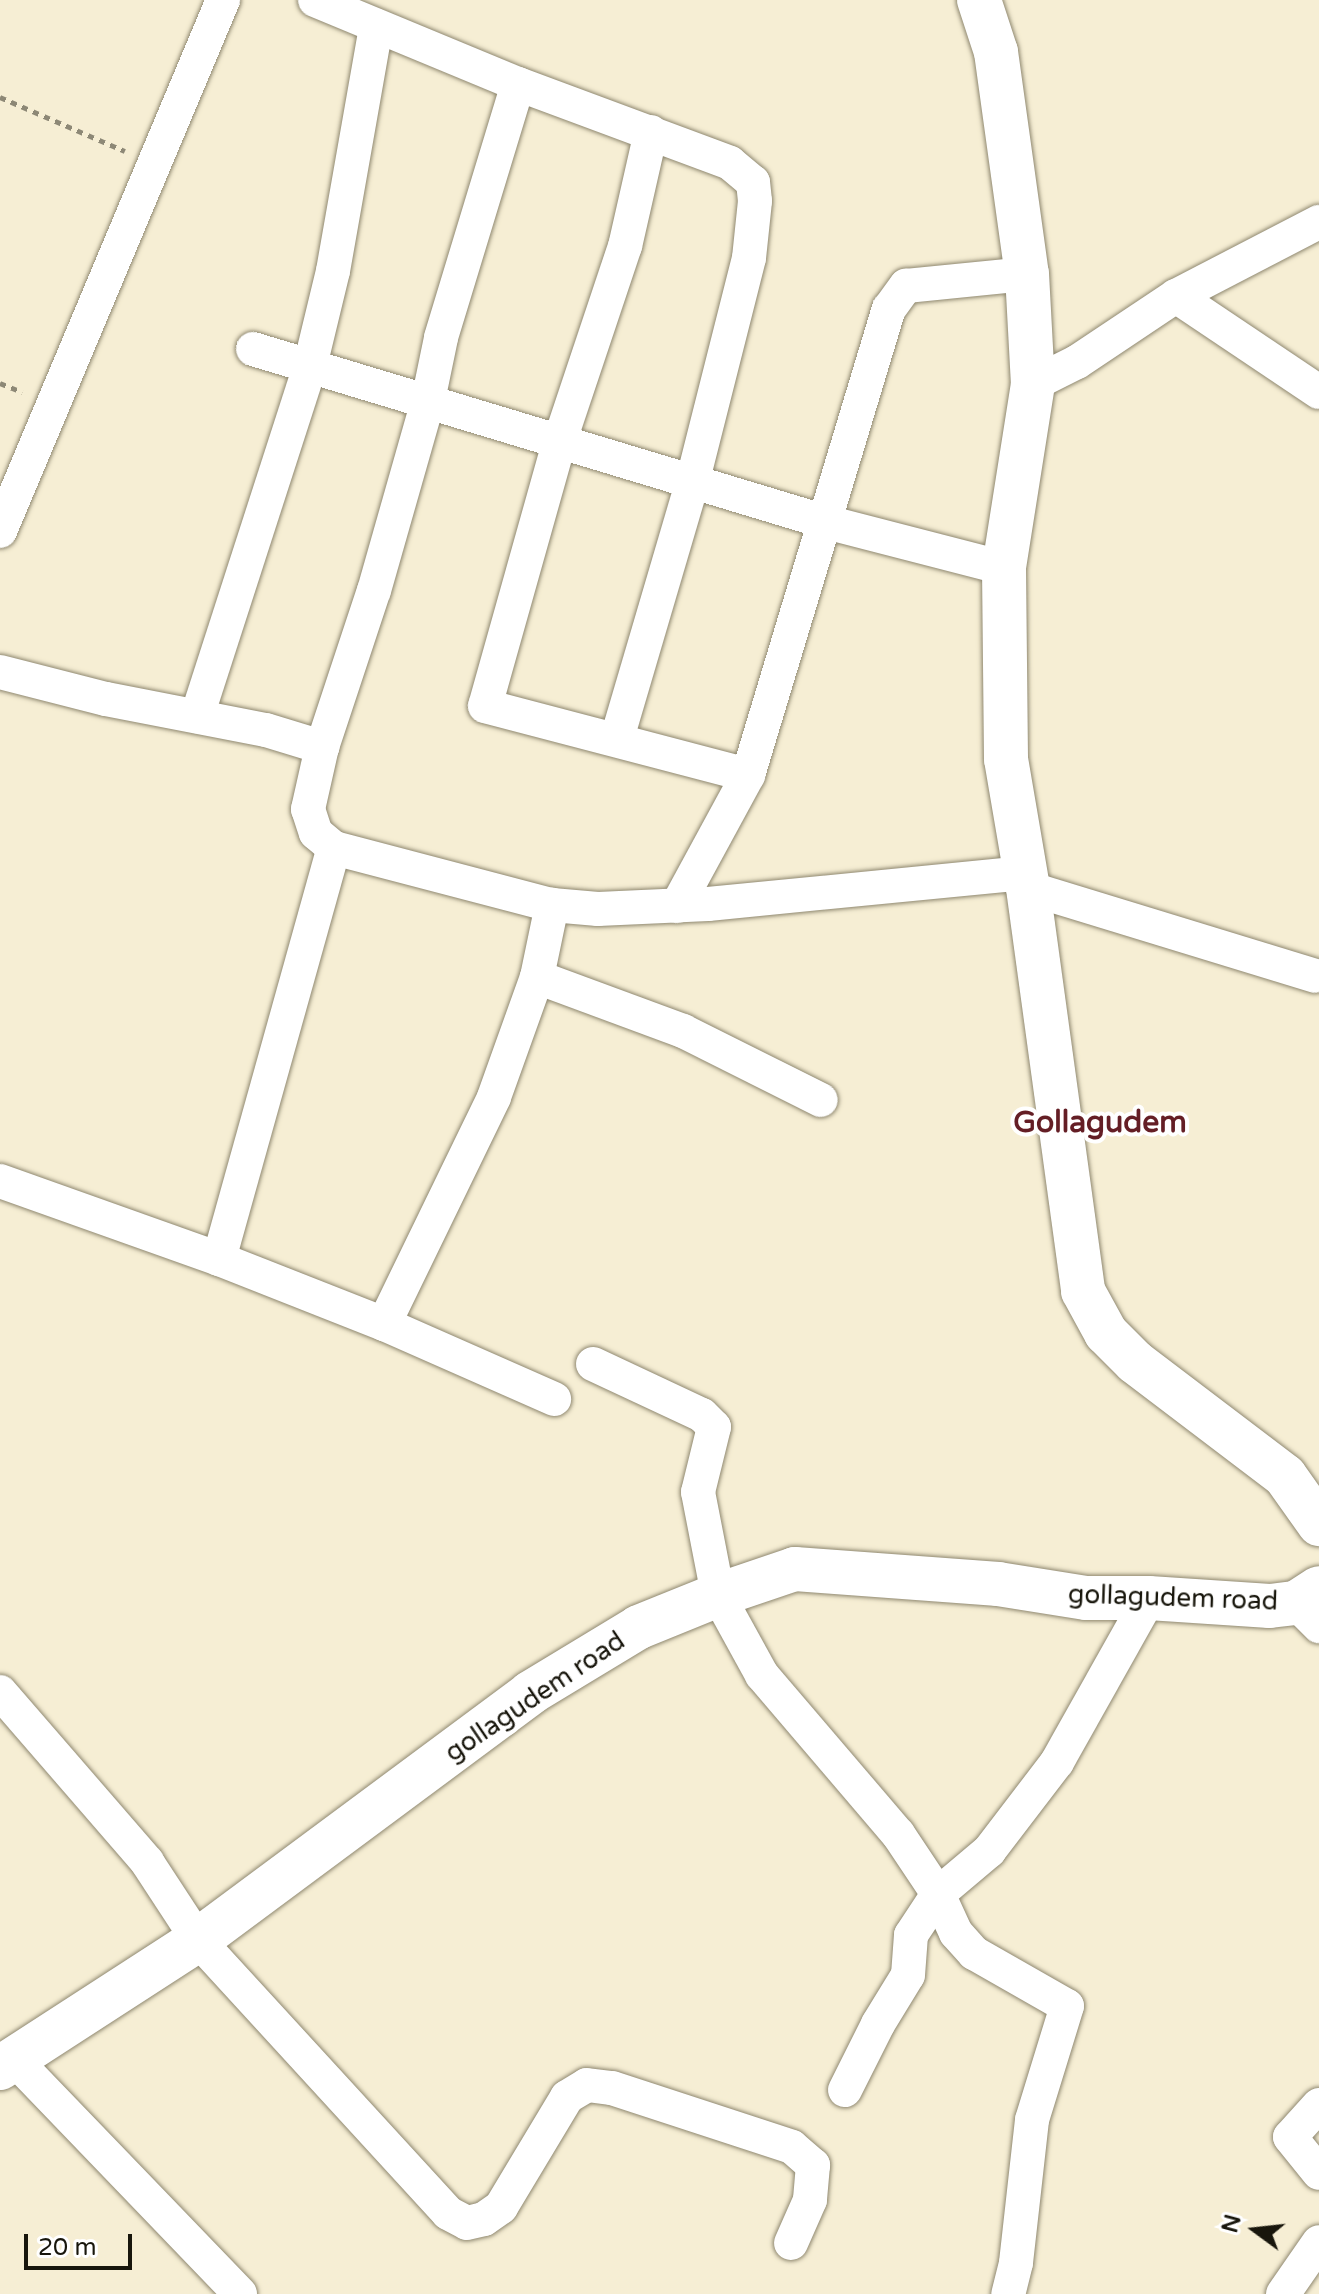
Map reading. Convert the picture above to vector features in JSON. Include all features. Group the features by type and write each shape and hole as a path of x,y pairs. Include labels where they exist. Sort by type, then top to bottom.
{"street":[{"path":"0,531 223,0"},
{"path":"315,0 518,84 730,163 753,182 755,201 749,258 693,480 617,738"},
{"path":"979,0 996,52 1027,274 1033,384 1004,568 1006,759 1083,1291 1106,1333 1135,1362 1285,1476 1319,1524"},
{"path":"197,716 310,366 333,271 376,26"},
{"path":"518,84 441,338 428,401 374,590 322,747 308,809 316,833 334,848 552,905 598,909 1026,881 1315,976"},
{"path":"651,132 625,246 559,443 485,706 617,738 748,775"},
{"path":"1033,384 1077,362 1176,296 1319,222"},
{"path":"677,906 748,775 889,309 906,286 1027,274"},
{"path":"1176,296 1319,392"},
{"path":"253,349 826,522 1004,568"},
{"path":"0,672 322,747"},
{"path":"219,1259 334,848"},
{"path":"384,1324 494,1097 537,977 552,905"},
{"path":"537,977 683,1031 821,1100"},
{"path":"0,1181 219,1259 384,1324 554,1399"},
{"path":"593,1364 702,1415 714,1427 698,1492 718,1595 762,1675 898,1834 938,1894 956,1933 974,1953 1067,2006 1032,2120 1016,2263 1008,2294"},
{"name":"gollagudem road","path":"7,2064 198,1940 530,1693 639,1627 718,1595 795,1569 998,1584 1086,1598 1311,1606"},
{"path":"845,2090 878,2024 908,1975 911,1935 938,1894 989,1851 1057,1762 1149,1598"},
{"path":"0,1692 147,1862 198,1940 448,2213 467,2223 484,2219 501,2207 567,2097 587,2085 612,2088 792,2147 813,2165 810,2200 791,2243"},
{"path":"7,2064 240,2294"},
{"path":"1319,2105 1290,2137 1319,2173"},
{"path":"1283,2294 1319,2242"}],"path":[{"path":"0,97 155,164"}],"district":[{"name":"Gollagudem","path":"1100,1123"}]}
